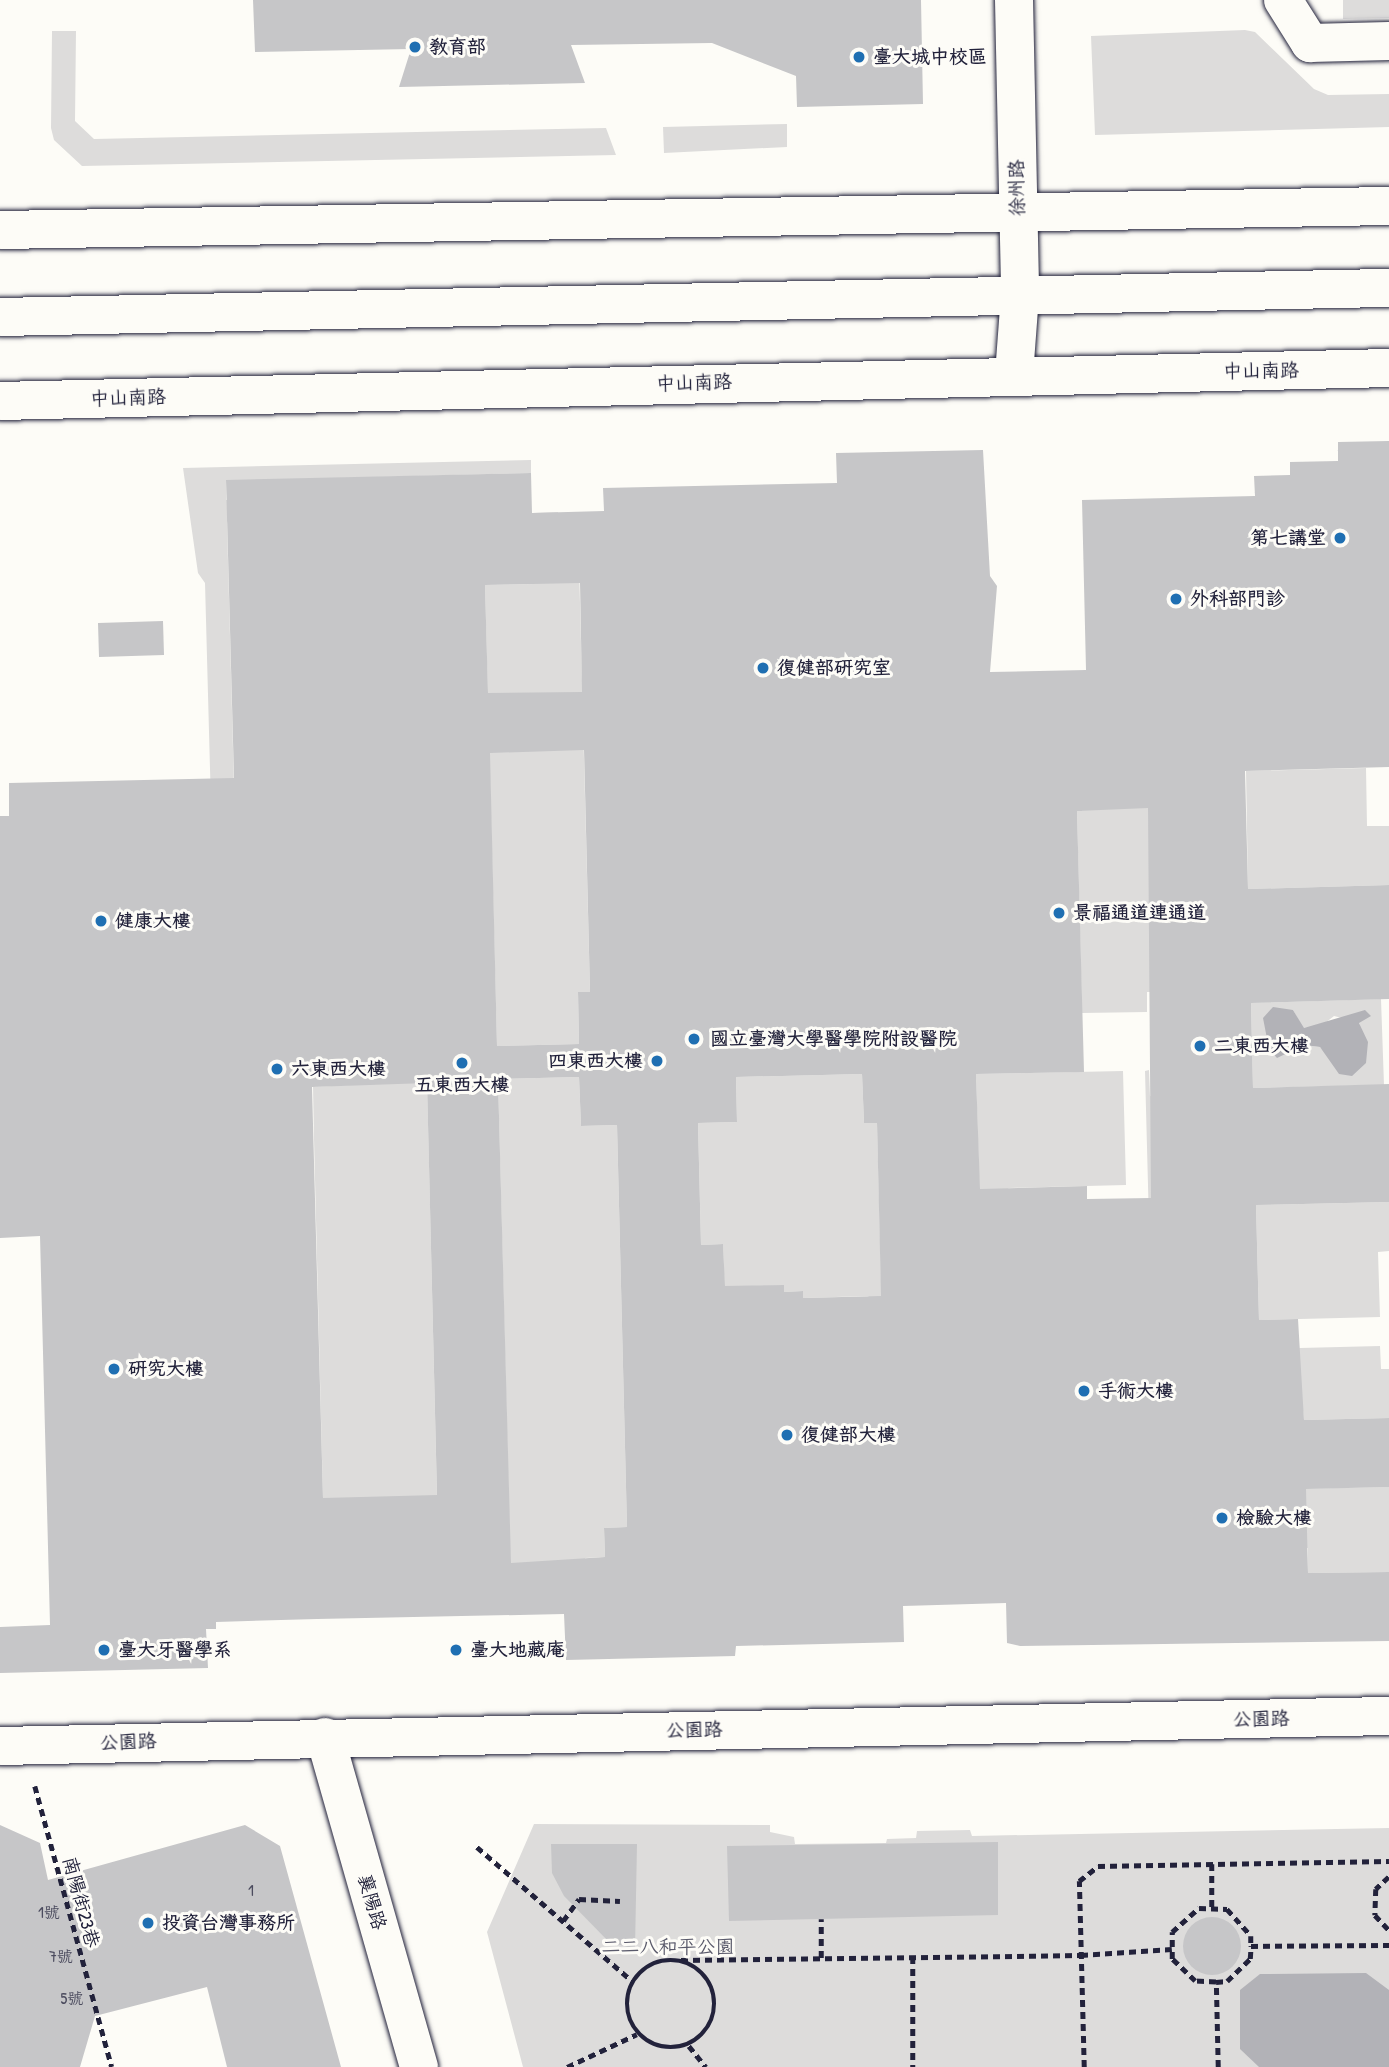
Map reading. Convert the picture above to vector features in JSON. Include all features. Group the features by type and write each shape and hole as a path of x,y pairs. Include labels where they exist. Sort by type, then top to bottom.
{"main road":[{"name":"徐州路","path":"1014,0 1020,295 1014,375"},
{"path":"1283,0 1310,43 1389,41"},
{"path":"0,230 1389,206"},
{"path":"0,317 1389,288"},
{"name":"中山南路","path":"0,401 1389,368"},
{"name":"公園路","path":"11,1745 1389,1716"},
{"name":"襄陽路","path":"325,1737 419,2067"}],"path":[{"name":"南陽街23巷","path":"11,1745 112,2067"},
{"path":"477,1847 632,1981"},
{"path":"1084,2067 1079,1881 1098,1866 1389,1861"},
{"path":"1212,1863 1212,1908"},
{"path":"1389,1877 1376,1889 1375,1914 1389,1930"},
{"path":"563,1921 579,1899 620,1901"},
{"path":"1199,1908 1212,1908 1227,1909 1251,1936 1250,1959 1227,1981 1195,1981 1172,1959 1172,1932 1199,1908"},
{"path":"821,1919 821,1958"},
{"path":"1251,1946 1389,1945"},
{"path":"681,1960 705,1974 716,2000 710,2028 689,2046 661,2049 637,2034 626,2008 632,1981 653,1962 681,1960 1081,1955 1172,1949"},
{"path":"913,1957 913,2067"},
{"path":"1216,1982 1218,2067"},
{"path":"567,2067 637,2034"},
{"path":"689,2046 706,2067"}],"green space":[{"path":"1343,0 1389,0 1389,18 1343,19"},
{"path":"1245,30 1255,32 1314,89 1328,95 1389,94 1389,127 1095,135 1091,36"},
{"path":"52,31 76,31 75,121 94,139 606,128 616,155 82,166 54,140 51,128"},
{"path":"787,124 787,147 664,153 663,127"},
{"path":"531,460 531,473 226,481 226,500 239,499 227,523 241,1049 214,918 205,583 198,573 183,468"},
{"path":"558,512 560,564 579,564 590,992 578,993 579,1044 497,1046 485,585 534,584 533,513"},
{"path":"1146,701 1153,992 1147,992 1147,1012 1082,1013 1077,811"},
{"path":"1366,768 1367,826 1389,826 1389,885 1248,889 1246,771"},
{"path":"1381,999 1384,1085 1253,1088 1251,1003","holes":["1293,1010 1303,1028 1320,1027 1334,1016 1359,1022 1362,1037 1336,1064 1320,1047 1304,1045 1287,1054 1269,1049 1268,1030"]},
{"path":"1149,1070 1150,1096 1156,1096 1260,1349 1380,1346 1381,1369 1389,1369 1389,1418 1304,1420 1303,1410 1278,1411 1160,1643 1145,1071"},
{"path":"1123,1071 1126,1185 1009,1188 980,1209 976,1074"},
{"path":"862,1074 864,1123 877,1123 883,1358 875,1303 868,1296 803,1298 803,1291 784,1292 783,1285 751,1286 725,1302 723,1244 701,1245 698,1123 737,1122 736,1077"},
{"path":"579,1077 581,1126 617,1125 627,1527 604,1528 605,1557 585,1558 587,1607 511,1589 498,1079"},
{"path":"427,1081 438,1538 323,1498 314,1139 313,1087"},
{"path":"1389,1202 1389,1251 1378,1252 1380,1317 1259,1320 1256,1205"},
{"path":"1389,1487 1389,1572 1308,1573 1308,1548 1285,1548 1284,1489"},
{"name":"二二八和平公園","path":"534,1824 770,1825 770,1832 794,1837 795,1844 886,1843 887,1839 916,1838 917,1831 970,1830 972,1836 1389,1828 1389,2067 523,2067 487,1932"}],"shaded area":[{"path":"1273,1007 1293,1010 1304,1028 1365,1010 1371,1016 1359,1023 1368,1042 1366,1063 1352,1076 1339,1074 1320,1047 1304,1045 1277,1058 1269,1049 1263,1018"},
{"path":"1366,1973 1389,1990 1389,2067 1259,2067 1240,2049 1240,1990 1260,1974"}],"building":[{"name":"教育部","path":"253,0 921,0 923,104 797,107 796,76 712,43 571,45 585,83 399,87 411,49 255,52"},
{"name":"國立臺灣大學醫學院附設醫院","path":"1389,441 1389,767 1245,771 1248,889 1389,885 1389,999 1251,1003 1253,1088 1389,1084 1389,1202 1256,1205 1259,1320 1298,1319 1304,1420 1389,1418 1389,1487 1306,1489 1308,1573 1389,1572 1389,1641 1020,1646 1007,1643 1006,1603 903,1606 904,1642 736,1646 735,1656 566,1660 564,1614 216,1622 216,1629 206,1629 208,1668 0,1673 0,1627 50,1625 40,1236 0,1238 0,816 9,816 9,783 234,778 226,480 531,473 532,513 604,511 603,488 837,483 836,453 983,450 990,576 997,586 990,672 1086,670 1082,500 1255,496 1254,476 1290,475 1290,462 1338,461 1338,442","holes":["580,583 582,692 488,693 485,585","584,750 590,992 578,992 579,1044 497,1046 490,753","1148,808 1151,1198 1087,1199 1087,1186 980,1189 976,1074 1084,1072 1077,811","862,1074 864,1123 877,1123 881,1296 803,1298 803,1291 784,1292 784,1285 725,1286 723,1244 701,1245 698,1123 737,1122 736,1077","579,1077 581,1126 617,1125 627,1527 604,1528 605,1557 511,1563 498,1079","427,1083 437,1495 323,1498 312,1087"]},
{"path":"163,621 164,655 99,657 98,623"},
{"path":"0,1825 40,1843 48,1880 245,1825 280,1846 341,2067 227,2067 207,1987 95,2016 80,2067 0,2067"},
{"path":"998,1842 998,1915 729,1921 727,1846"},
{"path":"551,1844 637,1844 635,1949 609,1942 564,1896 552,1873"},
{"path":"1212,1917 1223,1919 1236,1930 1241,1946 1239,1957 1228,1970 1212,1975 1201,1973 1188,1962 1183,1946 1185,1935 1196,1922"}],"place":[{"name":"教育部","path":"415,47"},
{"name":"臺大城中校區","path":"859,57"},
{"name":"第七講堂","path":"1340,538"},
{"name":"外科部門診","path":"1176,599"},
{"name":"復健部研究室","path":"763,668"},
{"name":"景福通道連通道","path":"1059,913"},
{"name":"健康大樓","path":"101,921"},
{"name":"國立臺灣大學醫學院附設醫院","path":"694,1039"},
{"name":"二東西大樓","path":"1200,1046"},
{"name":"四東西大樓","path":"657,1061"},
{"name":"五東西大樓","path":"462,1063"},
{"name":"六東西大樓","path":"277,1069"},
{"name":"研究大樓","path":"114,1369"},
{"name":"手術大樓","path":"1084,1391"},
{"name":"復健部大樓","path":"787,1435"},
{"name":"檢驗大樓","path":"1222,1518"},
{"name":"臺大牙醫學系","path":"104,1650"},
{"name":"臺大地藏庵","path":"456,1650"},
{"name":"投資台灣事務所","path":"148,1923"}]}
